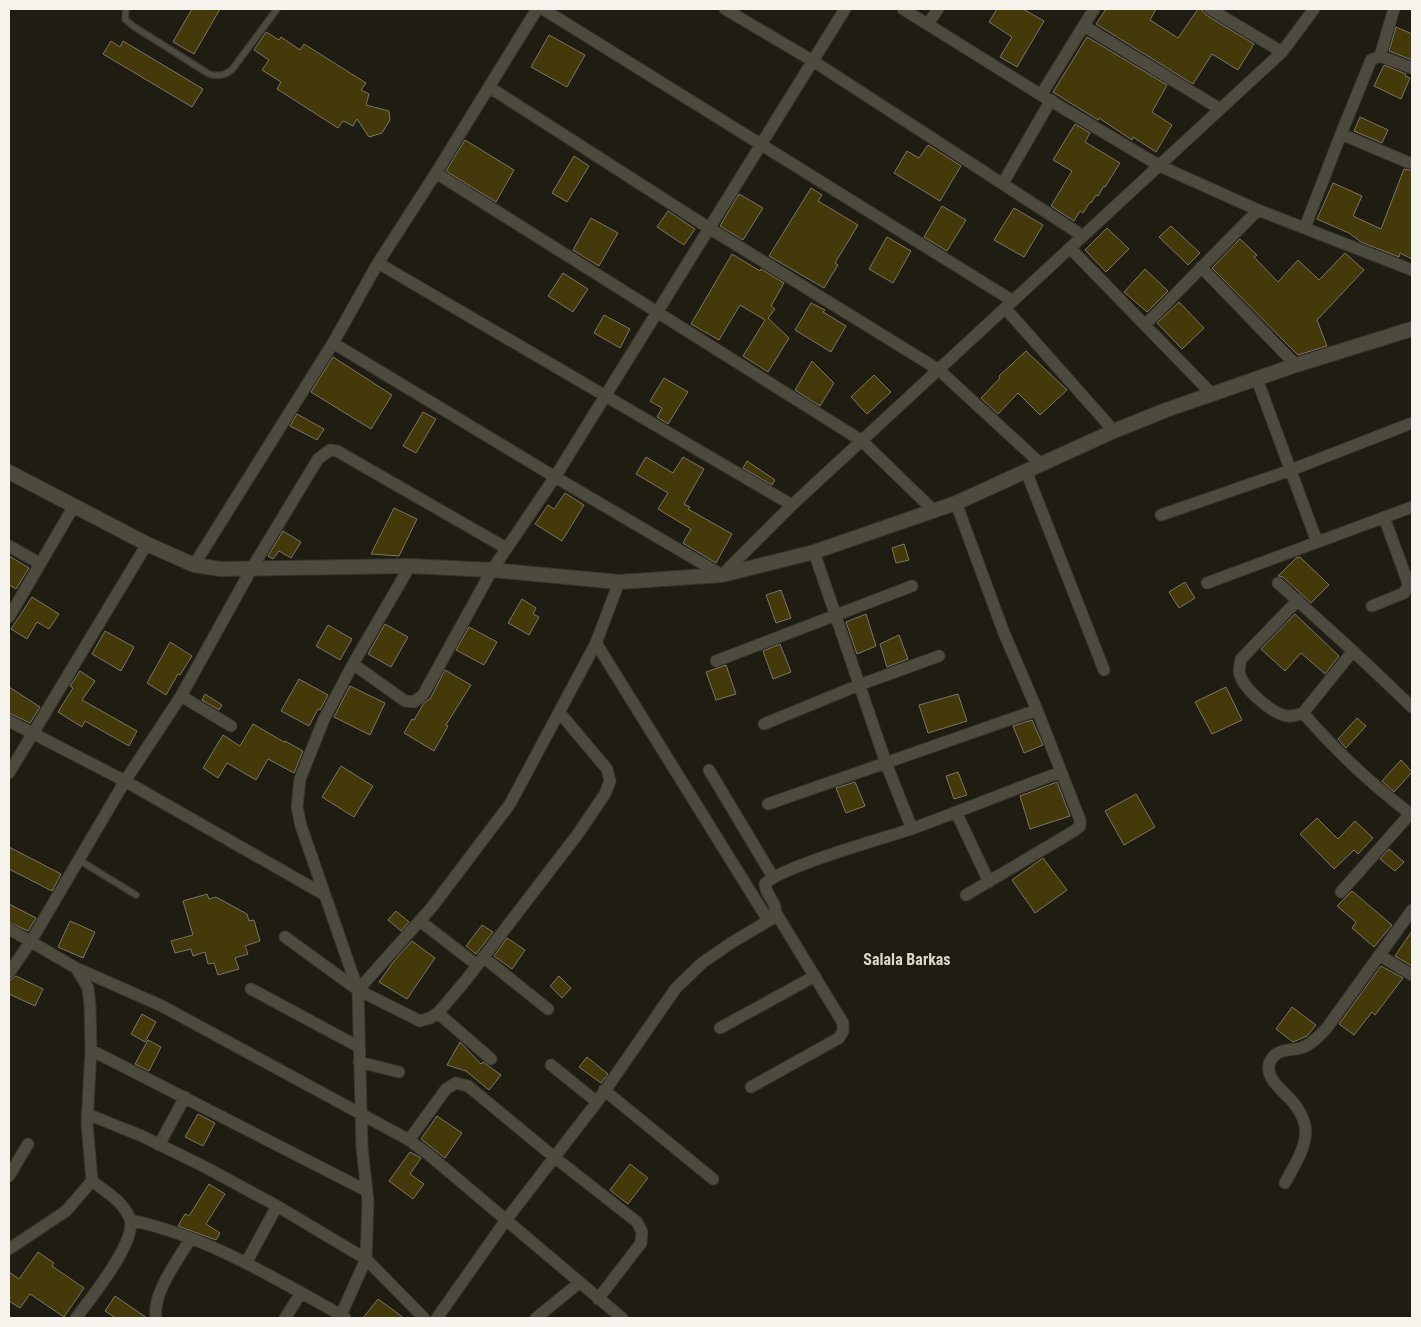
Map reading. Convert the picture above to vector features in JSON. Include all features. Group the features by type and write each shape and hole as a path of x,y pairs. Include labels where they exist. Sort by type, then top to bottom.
{"street":[{"path":"194,565 333,343 378,263 537,9"},
{"path":"543,9 761,144 1009,305 1114,431"},
{"path":"725,9 812,61 1083,236"},
{"path":"353,664 405,701 414,702 424,696 492,570 555,477 845,9"},
{"path":"903,9 1160,166 1258,210 1412,270"},
{"path":"928,24 938,9"},
{"path":"1041,95 1094,9"},
{"path":"1210,9 1282,52"},
{"path":"722,575 792,505 1282,52 1314,9"},
{"path":"1380,56 1394,9"},
{"path":"1084,26 1220,109"},
{"path":"1305,228 1371,60 1380,56 1412,68"},
{"path":"489,87 709,228 939,370 1041,464"},
{"path":"1003,183 1051,100"},
{"path":"1341,134 1412,164"},
{"path":"436,173 862,441 934,511"},
{"path":"1145,325 1258,210"},
{"path":"1070,248 1212,394"},
{"path":"378,263 792,505"},
{"path":"1201,267 1296,365"},
{"path":"9,472 147,544 194,565 221,569 410,566 492,570 619,582 722,575 814,552 934,511 956,503 1114,431 1166,410 1296,365 1412,329"},
{"path":"333,343 722,575"},
{"path":"1257,379 1317,542"},
{"path":"1161,515 1291,470 1412,422"},
{"path":"9,973 31,941 125,781 181,696 252,568 318,459 330,450 337,451 506,548"},
{"path":"1026,471 1104,670"},
{"path":"956,503 1004,633 1037,710 1080,820 1080,826 1074,831 966,895"},
{"path":"9,617 74,506"},
{"path":"1207,583 1412,507"},
{"path":"1372,606 1404,593 1408,586 1384,518"},
{"path":"9,773 31,733 147,544"},
{"path":"9,546 39,563"},
{"path":"814,552 834,616 886,763 912,829"},
{"path":"130,1220 155,1225 191,1238 246,1263 343,1317 366,1259 366,1191 360,1115 358,990 296,807 300,779 324,720 353,664 410,566"},
{"path":"358,990 420,921 510,804 596,643 619,582"},
{"path":"1278,583 1412,707"},
{"path":"716,661 912,586"},
{"path":"1298,600 1241,659 1239,672 1244,684 1277,712 1285,716 1294,716 1303,713 1353,651"},
{"path":"596,643 772,916 815,976 843,1023 843,1031 839,1038 751,1087"},
{"path":"764,724 859,685 939,656"},
{"path":"181,696 231,726"},
{"path":"768,804 1037,710"},
{"path":"285,937 358,990 420,1021 438,1013 577,835 605,794 610,781 607,769 559,712"},
{"path":"1303,713 1329,743 1411,815 1341,892"},
{"path":"9,721 125,781 325,895"},
{"path":"709,770 773,877"},
{"path":"437,1318 506,1220 597,1102 676,988 702,963 772,916 776,907 765,889 765,884 769,879 802,865 912,829 1061,772"},
{"path":"956,812 989,882"},
{"path":"1285,1183 1303,1145 1306,1132 1300,1113 1269,1073 1268,1068 1272,1059 1284,1049 1301,1048 1309,1044 1326,1029 1412,910"},
{"path":"420,921 548,1009"},
{"path":"9,929 76,968 162,1006 409,1140 622,1318"},
{"path":"1379,955 1412,975"},
{"path":"9,1249 66,1211 92,1181 87,1114 91,1050 88,988 76,968"},
{"path":"720,1028 815,976"},
{"path":"251,989 359,1048"},
{"path":"438,1013 491,1059"},
{"path":"91,1050 366,1191"},
{"path":"359,1062 398,1072"},
{"path":"551,1065 597,1102"},
{"path":"409,1140 446,1089 456,1083 468,1086 554,1158 637,1222 642,1232 641,1243 598,1299"},
{"path":"604,1090 713,1179"},
{"path":"159,1145 185,1097"},
{"path":"87,1114 159,1145 278,1206 366,1259 424,1318"},
{"path":"9,1176 28,1144"},
{"path":"76,1318 123,1249 130,1234 130,1220 124,1207 92,1181"},
{"path":"246,1263 278,1206"},
{"path":"156,1318 155,1309 158,1297 191,1238"},
{"path":"536,1318 580,1283"},
{"path":"285,1318 301,1293"}],"lane":[{"path":"126,9 125,19 132,26 215,76 230,72 234,68 277,9"},
{"path":"79,860 136,895"}],"building":[{"path":"192,9 220,9 194,54 173,42"},
{"path":"997,9 1023,9 1044,21 1017,67 1000,57 1012,37 989,22"},
{"path":"1106,9 1156,9 1150,20 1178,38 1198,9 1201,9 1206,15 1254,44 1238,70 1212,54 1193,84 1096,24"},
{"path":"1396,27 1412,34 1412,60 1389,51"},
{"path":"266,32 279,40 281,37 300,50 304,44 366,83 361,90 369,94 366,105 389,111 390,120 382,133 369,137 357,119 353,126 343,121 338,128 277,89 281,82 262,70 269,60 254,50"},
{"path":"549,35 585,55 567,87 531,67"},
{"path":"1087,37 1167,85 1152,112 1172,125 1156,152 1133,137 1132,140 1099,118 1098,120 1053,92"},
{"path":"111,41 120,47 123,41 203,89 192,107 103,54"},
{"path":"1384,65 1406,74 1405,76 1410,78 1401,99 1374,86"},
{"path":"1360,117 1388,130 1382,143 1354,131"},
{"path":"1075,124 1090,133 1085,142 1120,163 1098,196 1096,195 1083,213 1080,211 1074,221 1051,206 1072,171 1053,160"},
{"path":"465,140 514,170 496,202 446,171"},
{"path":"928,145 961,166 940,201 894,173 907,151 919,158"},
{"path":"574,156 589,166 567,202 552,193"},
{"path":"1404,169 1412,171 1412,259 1400,253 1399,257 1361,242 1349,233 1317,219 1333,183 1362,196 1353,216 1381,229"},
{"path":"811,188 822,195 818,201 858,225 835,263 838,265 824,288 769,256"},
{"path":"739,194 763,208 743,240 720,226"},
{"path":"942,206 966,220 947,251 924,237"},
{"path":"1014,208 1043,225 1024,257 994,240"},
{"path":"668,211 695,229 684,245 657,227"},
{"path":"591,218 618,233 599,266 573,250"},
{"path":"1171,226 1200,253 1188,265 1159,237"},
{"path":"1107,228 1129,249 1106,272 1085,250"},
{"path":"887,237 911,251 893,283 869,269"},
{"path":"1240,239 1257,255 1254,257 1278,282 1298,260 1319,280 1345,253 1364,270 1317,320 1327,346 1298,355 1212,268"},
{"path":"732,254 784,283 771,306 775,309 768,318 789,338 768,372 743,356 765,320 740,305 719,340 691,324"},
{"path":"1145,269 1168,291 1147,312 1124,292"},
{"path":"563,273 588,289 573,312 548,296"},
{"path":"1179,302 1204,328 1182,349 1157,323"},
{"path":"811,303 825,310 823,312 846,326 831,352 795,330"},
{"path":"604,315 630,329 620,348 594,333"},
{"path":"1026,351 1067,390 1040,415 1018,393 998,414 981,398 1000,378 999,376"},
{"path":"333,357 392,395 371,429 311,392"},
{"path":"812,361 834,383 820,406 795,390"},
{"path":"874,375 891,392 867,414 851,397"},
{"path":"664,378 688,392 668,424 657,417 662,408 650,401"},
{"path":"423,412 436,419 416,453 403,446"},
{"path":"297,414 324,429 317,440 290,426"},
{"path":"646,457 673,473 683,457 704,469 684,504 690,507 688,509 732,534 716,563 683,543 691,529 658,509 668,493 636,474"},
{"path":"747,461 775,480 772,485 743,468"},
{"path":"565,493 584,505 562,541 535,524 548,505 554,509"},
{"path":"394,508 417,519 399,556 371,554"},
{"path":"283,531 301,542 291,558 279,551 273,559 268,556"},
{"path":"904,544 909,560 896,563 892,548"},
{"path":"9,556 29,568 16,589 9,585"},
{"path":"1300,557 1329,585 1311,603 1283,577 1278,576 1296,558"},
{"path":"1185,582 1195,598 1179,608 1169,592"},
{"path":"781,590 791,618 776,623 766,595"},
{"path":"32,597 59,614 49,629 37,622 27,639 11,629"},
{"path":"522,599 536,608 533,614 539,617 529,635 508,623"},
{"path":"866,614 876,646 857,654 846,622"},
{"path":"1295,614 1339,656 1325,674 1301,653 1285,671 1261,649"},
{"path":"385,624 408,637 391,667 368,654"},
{"path":"328,625 352,639 340,660 316,646"},
{"path":"469,627 497,642 484,665 456,650"},
{"path":"105,631 134,647 121,671 92,654"},
{"path":"899,635 908,659 887,667 880,644"},
{"path":"170,642 192,656 180,675 178,674 166,695 147,683"},
{"path":"780,644 791,672 773,679 763,651"},
{"path":"726,665 736,694 716,700 706,672"},
{"path":"445,670 471,685 446,725 448,726 434,751 404,733 424,703 430,699"},
{"path":"80,671 95,681 82,700 137,731 129,746 85,721 82,727 58,712 73,688 70,686"},
{"path":"299,679 328,695 309,726 281,711"},
{"path":"350,686 385,703 370,735 334,717"},
{"path":"9,687 40,707 30,723 9,713"},
{"path":"1226,687 1242,720 1212,734 1195,702"},
{"path":"205,694 222,705 219,710 202,700"},
{"path":"958,694 967,721 928,733 919,705"},
{"path":"1357,718 1366,726 1346,748 1338,739"},
{"path":"1032,720 1043,745 1024,753 1013,726"},
{"path":"253,724 303,751 294,773 268,759 256,780 227,763 218,778 203,768 223,735 240,746"},
{"path":"1401,760 1412,772 1394,792 1382,781"},
{"path":"341,766 373,786 354,817 322,797"},
{"path":"958,772 967,795 954,799 946,776"},
{"path":"855,782 865,806 846,813 836,788"},
{"path":"1057,782 1070,816 1030,829 1020,796"},
{"path":"1136,794 1155,827 1124,845 1105,811"},
{"path":"1317,818 1338,839 1355,821 1373,838 1358,854 1354,850 1334,869 1300,834"},
{"path":"9,847 61,874 52,891 9,869"},
{"path":"1389,849 1404,862 1395,871 1380,859"},
{"path":"1043,858 1067,890 1035,913 1012,880"},
{"path":"1352,891 1392,925 1374,947 1352,928 1356,922 1337,906"},
{"path":"207,894 209,899 216,897 247,914 249,921 254,920 260,941 245,946 248,954 235,958 239,969 218,975 214,963 208,964 205,952 193,956 191,949 175,953 171,941 193,935 183,901"},
{"path":"9,904 36,918 28,931 9,922"},
{"path":"396,911 409,922 401,931 388,920"},
{"path":"70,921 95,932 83,958 58,947"},
{"path":"482,925 493,932 476,954 466,946"},
{"path":"1412,931 1412,966 1395,956"},
{"path":"507,938 525,950 512,969 494,956"},
{"path":"412,941 435,958 407,999 379,982"},
{"path":"1381,966 1403,978 1375,1015 1372,1012 1354,1035 1339,1024"},
{"path":"16,976 43,989 35,1006 9,994 9,981"},
{"path":"559,976 571,988 562,998 550,986"},
{"path":"1292,1007 1316,1025 1307,1036 1293,1042 1276,1029"},
{"path":"142,1014 156,1022 145,1042 131,1034"},
{"path":"148,1040 161,1047 149,1071 135,1064"},
{"path":"460,1042 481,1064 483,1062 501,1075 489,1090 466,1071 447,1065"},
{"path":"587,1057 608,1074 601,1083 579,1067"},
{"path":"198,1114 215,1123 203,1146 185,1137"},
{"path":"437,1116 462,1133 445,1158 421,1139"},
{"path":"410,1152 421,1158 410,1174 424,1184 413,1199 389,1181"},
{"path":"630,1164 648,1178 628,1204 610,1190"},
{"path":"209,1184 225,1194 206,1224 220,1233 216,1240 178,1226 185,1214 189,1216"},
{"path":"38,1252 54,1263 52,1266 84,1288 64,1317 30,1294 20,1308 9,1301 9,1272 19,1279"},
{"path":"115,1296 147,1318 116,1318 105,1311"},
{"path":"378,1299 404,1318 363,1318"}],"district":[{"name":"Salala Barkas","path":"907,959"}]}
